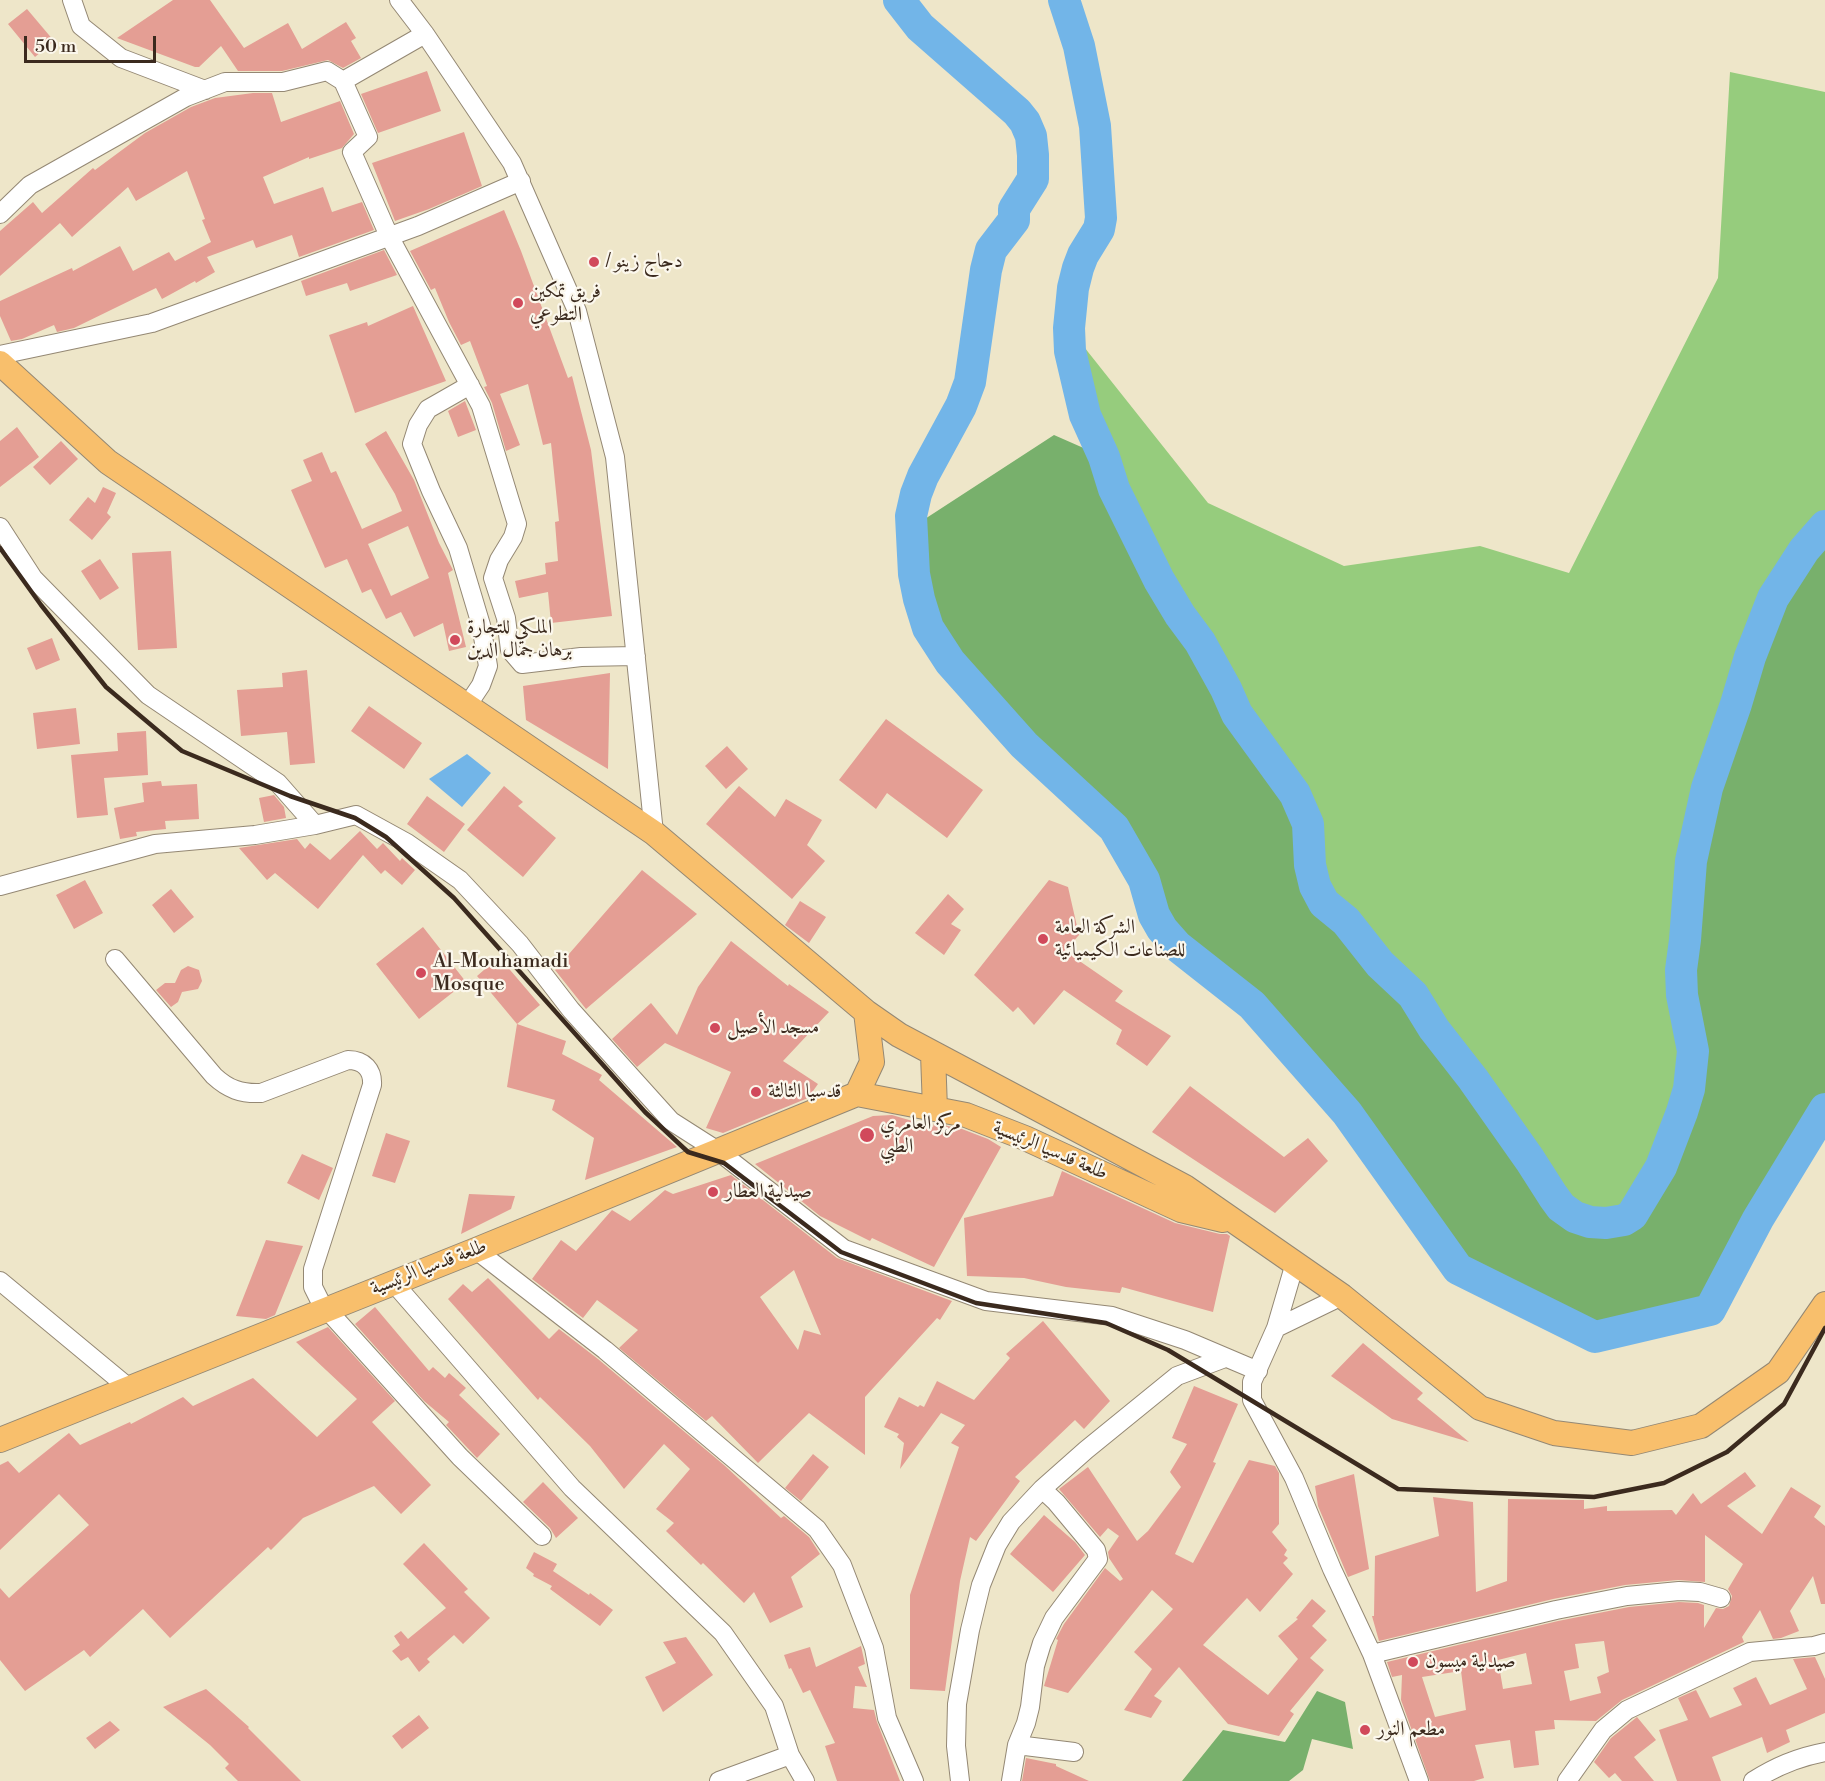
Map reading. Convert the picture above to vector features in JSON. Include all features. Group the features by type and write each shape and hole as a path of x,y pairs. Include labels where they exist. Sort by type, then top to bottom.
{"main road":[{"path":"0,363 108,462 654,834 866,1012 899,1035 933,1054 1185,1187 1342,1296 1480,1408 1554,1432 1632,1443 1701,1425 1778,1372 1825,1304"},
{"path":"857,1094 872,1062 866,1012"},
{"path":"933,1054 935,1109"},
{"name":"طلعة قدسيا الرئيسية","path":"0,1440 476,1250 857,1094 966,1115 1025,1138 1181,1210 1238,1223"}],"street":[{"path":"72,0 81,26 122,58 205,90"},
{"path":"399,0 425,34 512,163 577,311 615,457 654,834"},
{"path":"344,81 425,34"},
{"path":"0,214 30,185 186,97 225,82 283,82 327,71 344,81 368,137 352,152 389,236 481,406 517,524 513,537 499,560 493,578 506,618 510,650 522,664 581,657 636,656"},
{"path":"0,355 152,323 389,236 521,181"},
{"path":"467,706 481,685 488,666 481,626 458,548 412,444 418,425 428,409 470,385"},
{"path":"0,527 33,578 148,695 278,783 315,825"},
{"path":"0,886 155,844 255,835 315,825 356,815 406,843 460,880 520,944 570,1010 671,1121 718,1151 844,1249 986,1301 1112,1316 1185,1340 1258,1371"},
{"path":"115,959 214,1076 224,1085 235,1090 261,1093 348,1060 360,1062 368,1069 372,1085 313,1269 313,1287 321,1303 328,1308 460,1457 542,1536"},
{"path":"476,1250 605,1350 818,1529 842,1565 874,1648 887,1718 914,1781"},
{"path":"1294,1263 1276,1328 1252,1382 1252,1400 1294,1478 1332,1569 1372,1654 1419,1781"},
{"path":"0,1281 129,1388"},
{"path":"393,1282 572,1488 723,1633 774,1706 790,1755 806,1781"},
{"path":"1276,1328 1342,1296"},
{"path":"960,1781 956,1746 957,1704 970,1630 981,1585 997,1545 1011,1522 1042,1489 1137,1406 1176,1376 1225,1358"},
{"path":"1011,1781 1017,1745 1026,1723 1035,1666 1042,1643 1054,1618 1098,1559 1096,1550 1056,1502 1042,1489"},
{"path":"1372,1654 1556,1610 1628,1596 1679,1591 1700,1592 1721,1598"},
{"path":"1567,1781 1603,1730 1627,1710 1750,1652 1825,1644"},
{"path":"1017,1745 1074,1752"},
{"path":"1753,1781 1794,1759 1825,1752"},
{"path":"719,1781 790,1755"}],"green space":[{"path":"1730,72 1825,92 1825,529 1788,572 1750,657 1696,833 1682,995 1693,1051 1689,1089 1649,1189 1624,1220 1590,1222 1561,1207 1413,995 1380,964 1356,932 1315,886 1308,824 1200,642 1098,444 1069,328 1208,503 1344,566 1480,546 1569,573 1718,278"},
{"path":"1054,435 1104,457 1142,543 1200,642 1249,733 1304,812 1315,886 1351,926 1473,1079 1561,1207 1606,1223 1638,1206 1689,1090 1685,940 1718,756 1789,572 1825,531 1825,1112 1710,1310 1595,1337 1458,1269 1337,1102 1252,1005 1162,929 1144,880 1114,828 1015,736 950,662 919,599 911,528"},
{"path":"1317,1691 1345,1702 1353,1749 1312,1739 1303,1770 1289,1781 1182,1781 1223,1730 1285,1742"}],"water":[{"path":"467,754 491,773 462,807 429,779"}],"building":[{"path":"173,0 210,0 244,48 288,23 302,49 346,22 356,38 351,41 361,58 343,68 328,60 282,71 238,71 221,46 199,67 195,67 117,38"},
{"path":"27,9 54,41 35,57 8,24"},
{"path":"427,71 441,111 378,133 361,94"},
{"path":"272,93 281,122 340,101 354,134 342,148 309,159 309,157 263,177 274,204 323,187 332,212 362,202 374,230 299,257 292,235 256,248 253,240 207,257 215,272 162,299 156,288 74,328 57,332 54,325 22,339 11,341 0,316 0,301 72,268 73,271 120,246 133,271 169,252 175,261 211,242 187,171 136,201 128,187 72,237 60,223 0,276 0,231 33,202 42,213 93,168 95,170 145,133 191,107 215,98"},
{"path":"464,132 482,186 395,221 372,163"},
{"path":"504,210 568,378 572,376 591,450 612,616 551,623 548,592 519,598 515,581 546,574 545,563 558,561 555,522 559,521 551,443 543,445 528,384 500,394 520,445 506,451 492,403 484,387 487,386 470,341 461,345 435,288 431,290 410,251"},
{"path":"384,250 397,275 350,291 347,283 306,296 301,281"},
{"path":"413,306 446,381 355,413 329,335 367,322 368,326"},
{"path":"465,401 476,430 458,437 448,411"},
{"path":"17,427 39,457 0,487 0,441"},
{"path":"386,431 414,480 439,543 453,570 448,573 466,647 449,651 443,623 414,637 401,612 386,619 371,589 362,593 347,559 325,568 291,490 312,481 303,460 322,452 331,473 336,471 362,529 402,511 395,494 365,444","holes":["408,526 429,578 391,596 368,544"]},
{"path":"61,441 78,459 50,485 33,467"},
{"path":"103,487 116,493 107,513 111,517 92,540 69,520 88,497 95,503"},
{"path":"171,551 177,648 138,650 132,553"},
{"path":"100,559 119,588 100,600 81,571"},
{"path":"52,638 60,660 36,670 27,648"},
{"path":"307,670 315,763 290,765 287,732 241,736 237,690 283,687 282,673"},
{"path":"610,673 608,769 526,720 523,686"},
{"path":"369,706 422,743 404,769 351,731"},
{"path":"76,708 80,744 37,749 33,713"},
{"path":"886,719 983,790 947,838 887,793 876,809 839,780"},
{"path":"146,731 148,775 104,778 108,815 77,818 71,755 118,751 117,733"},
{"path":"727,746 748,769 726,789 705,766"},
{"path":"161,781 162,786 197,784 199,819 165,821 166,829 136,832 137,836 120,839 114,808 144,802 142,783"},
{"path":"504,786 523,802 518,806 556,838 523,877 467,830"},
{"path":"739,786 775,817 786,799 822,820 807,845 825,861 792,899 706,824"},
{"path":"274,795 284,807 286,818 264,822 259,798"},
{"path":"427,796 465,824 444,852 407,824"},
{"path":"360,831 377,849 383,843 400,861 402,858 415,870 402,885 385,870 381,874 363,855 318,909 275,873 267,880 239,848 297,839 305,849 310,843 330,860"},
{"path":"642,870 697,914 586,1009 555,970"},
{"path":"85,880 103,913 74,929 56,895"},
{"path":"1049,880 1068,887 1079,935 1065,951 1123,991 1115,1001 1171,1036 1147,1066 1116,1044 1122,1030 1064,990 1034,1025 1018,1007 1013,1012 974,975"},
{"path":"171,889 194,917 174,933 152,905"},
{"path":"948,894 964,909 951,924 961,930 944,955 915,933"},
{"path":"800,901 826,917 809,943 785,925"},
{"name":"Al-Mouhamadi Mosque","path":"423,927 466,982 419,1019 376,964"},
{"path":"731,941 788,986 789,984 829,1012 783,1061 818,1084 808,1098 723,1133 706,1128 731,1072 665,1043 637,1067 612,1039 651,1003 677,1035 698,987"},
{"path":"499,957 540,1005 517,1024 477,976"},
{"path":"188,966 199,970 202,981 198,989 182,992 178,1002 171,1007 156,990 165,983 175,983 181,970"},
{"path":"517,1024 566,1041 562,1054 602,1075 599,1080 677,1147 585,1180 594,1138 552,1110 555,1100 507,1087"},
{"path":"1190,1086 1284,1157 1308,1138 1328,1161 1275,1213 1152,1132"},
{"path":"892,1115 933,1127 934,1123 962,1129 988,1139 1001,1147 934,1267 872,1238 870,1241 820,1216 755,1164 873,1116"},
{"path":"386,1133 410,1141 395,1183 372,1176"},
{"path":"302,1154 333,1168 319,1200 287,1183"},
{"path":"1062,1171 1175,1223 1230,1236 1213,1312 1122,1287 1120,1293 1066,1287 1024,1278 967,1276 964,1218 1053,1196"},
{"path":"731,1175 837,1258 952,1301 940,1320 937,1318 865,1397 865,1455 809,1413 758,1463 712,1416 706,1421 619,1348 638,1330 597,1300 583,1318 532,1279 561,1240 576,1251 612,1210 630,1221 665,1190 673,1194","holes":["794,1270 821,1335 804,1330 798,1350 760,1297"]},
{"path":"469,1194 515,1196 511,1209 461,1234"},
{"path":"266,1240 303,1246 275,1315 266,1319 236,1316"},
{"path":"488,1278 549,1339 559,1329 724,1465 781,1518 784,1516 809,1537 820,1554 791,1577 803,1607 770,1623 754,1592 744,1603 666,1531 674,1523 656,1509 690,1469 664,1444 624,1489 590,1446 540,1397 538,1400 448,1299 463,1284 472,1292"},
{"path":"375,1307 429,1371 433,1367 445,1378 449,1373 466,1388 459,1395 500,1434 477,1458 446,1425 449,1422 424,1401 355,1324"},
{"path":"1043,1321 1110,1401 1084,1429 1075,1420 1015,1477 1020,1481 976,1541 970,1537 960,1581 945,1691 910,1689 910,1595 959,1447 951,1443 965,1425 941,1413 900,1469 904,1443 897,1437 899,1434 884,1427 899,1397 918,1407 920,1405 924,1407 937,1381 974,1400 1010,1358 1006,1354"},
{"path":"328,1327 395,1401 372,1422 431,1485 401,1514 374,1486 303,1518 271,1550 268,1547 170,1638 143,1609 90,1657 84,1650 25,1691 0,1660 0,1588 9,1598 89,1525 59,1494 0,1550 0,1465 8,1461 19,1473 69,1433 80,1445 130,1422 131,1424 183,1397 193,1406 253,1378 317,1437 357,1399 296,1342"},
{"path":"1363,1343 1423,1393 1417,1399 1469,1442 1392,1419 1331,1376"},
{"path":"1194,1386 1238,1404 1213,1462 1216,1463 1175,1554 1193,1563 1249,1460 1275,1466 1279,1473 1279,1524 1272,1532 1287,1550 1284,1555 1288,1558 1283,1563 1293,1574 1260,1612 1247,1598 1203,1645 1268,1695 1298,1659 1278,1636 1298,1619 1296,1618 1312,1599 1326,1611 1312,1626 1327,1640 1310,1658 1324,1670 1290,1711 1294,1714 1279,1736 1228,1724 1179,1667 1154,1696 1162,1701 1151,1718 1124,1710 1152,1669 1134,1652 1173,1609 1152,1590 1068,1693 1044,1686 1058,1640 1056,1639 1064,1624 1105,1568 1120,1581 1123,1579 1109,1558 1108,1552 1119,1536 1108,1528 1100,1537 1059,1489 1088,1467 1137,1541 1148,1531 1181,1487 1170,1472 1187,1444 1172,1438"},
{"path":"813,1454 829,1467 801,1501 785,1488"},
{"path":"1745,1472 1756,1486 1727,1506 1762,1534 1791,1487 1821,1506 1814,1517 1825,1526 1825,1604 1821,1604 1813,1576 1790,1611 1799,1631 1773,1639 1760,1610 1742,1637 1744,1642 1622,1700 1596,1721 1554,1720 1555,1729 1535,1731 1539,1765 1514,1768 1510,1740 1475,1745 1484,1778 1474,1781 1430,1781 1401,1700 1402,1675 1392,1677 1387,1662 1558,1621 1629,1607 1679,1602 1698,1603 1704,1605 1704,1628 1716,1608 1723,1609 1729,1606 1732,1596 1728,1589 1743,1564 1705,1535 1705,1582 1678,1580 1625,1585 1553,1599 1379,1641 1372,1616 1374,1616 1375,1556 1439,1536 1433,1497 1473,1502 1476,1592 1507,1581 1508,1499 1584,1500 1584,1509 1607,1506 1607,1511 1672,1510 1676,1515 1693,1493 1701,1504","holes":["1604,1641 1609,1672 1597,1677 1601,1693 1570,1701 1564,1671 1579,1668 1575,1644","1526,1653 1532,1684 1503,1689 1498,1660","1461,1671 1466,1710 1435,1717 1422,1677"]},
{"path":"1354,1474 1369,1569 1348,1577 1318,1506 1315,1486"},
{"path":"543,1482 578,1518 556,1538 550,1528 523,1502"},
{"path":"1044,1515 1075,1542 1085,1555 1053,1592 1010,1554"},
{"path":"424,1543 468,1589 464,1592 490,1618 463,1644 454,1635 427,1659 430,1662 419,1672 408,1657 401,1661 392,1651 400,1645 394,1636 401,1631 408,1639 446,1608 403,1564"},
{"path":"534,1552 557,1564 553,1571 613,1610 600,1626 550,1589 552,1586 533,1576 534,1574 526,1568"},
{"path":"686,1637 713,1675 663,1712 645,1677 676,1663 663,1642"},
{"path":"861,1646 865,1664 858,1667 867,1687 855,1686 853,1708 874,1710 900,1781 837,1781 825,1746 835,1743 810,1690 803,1693 784,1655 810,1647 816,1667"},
{"path":"1815,1657 1825,1679 1825,1713 1786,1730 1790,1742 1767,1753 1762,1737 1712,1757 1721,1781 1677,1781 1659,1730 1688,1720 1678,1698 1696,1690 1710,1718 1742,1705 1733,1688 1756,1677 1770,1705 1807,1689 1793,1659"},
{"path":"206,1689 249,1727 301,1781 238,1781 225,1768 229,1764 210,1745 163,1707"},
{"path":"419,1715 429,1728 402,1749 392,1736"},
{"path":"1637,1717 1656,1740 1634,1757 1654,1781 1622,1781 1615,1773 1609,1778 1594,1762 1611,1738"},
{"path":"110,1721 120,1730 95,1749 86,1738"},
{"path":"1026,1758 1056,1764 1089,1781 1022,1781"}],"waterway":[{"path":"899,0 920,27 1017,112 1025,122 1031,136 1033,155 1033,179 1014,209 1014,220 991,250 970,382 961,406 923,476 916,494 911,516 914,574 919,599 928,628 950,662 1024,745 1114,828 1144,880 1154,915 1162,929 1177,946 1252,1005 1347,1113 1458,1269 1595,1337 1710,1310 1758,1219 1825,1109"},
{"path":"1064,0 1079,46 1095,126 1101,218 1099,229 1083,255 1073,288 1069,328 1070,351 1085,415 1104,457 1114,489 1159,580 1200,642 1237,714 1295,794 1308,824 1310,865 1315,886 1324,903 1346,921 1380,964 1413,995 1434,1029 1473,1079 1561,1207 1575,1217 1590,1222 1606,1223 1624,1220 1632,1215 1661,1167 1682,1112 1689,1089 1693,1051 1682,995 1681,970 1691,861 1707,788 1750,657 1773,598 1804,550 1825,526"}],"railway":[{"path":"0,548 41,605 106,687 182,751 290,796 355,818 386,837 454,898 645,1112 688,1152 724,1163 841,1252 976,1303 1106,1323 1168,1350 1398,1489 1594,1497 1664,1483 1727,1452 1784,1404 1825,1328"}],"place":[{"name":"/ دجاج زينو","path":"594,262"},
{"name":"فريق تمكين التطوعي","path":"518,303"},
{"name":"الملكي للتجارة برهان جمال الدين","path":"455,640"},
{"name":"الشركة العامة للصناعات الكيميائية","path":"1043,939"},
{"name":"Al-Mouhamadi Mosque","path":"421,973"},
{"name":"مسجد الأصيل","path":"715,1028"},
{"name":"قدسيا الثالثة","path":"756,1092"},
{"name":"مركز العامري الطبي","path":"867,1135"},
{"name":"صيدلية العطار","path":"713,1192"},
{"name":"صيدلية ميسون","path":"1413,1662"},
{"name":"مطعم النور","path":"1365,1730"}]}
